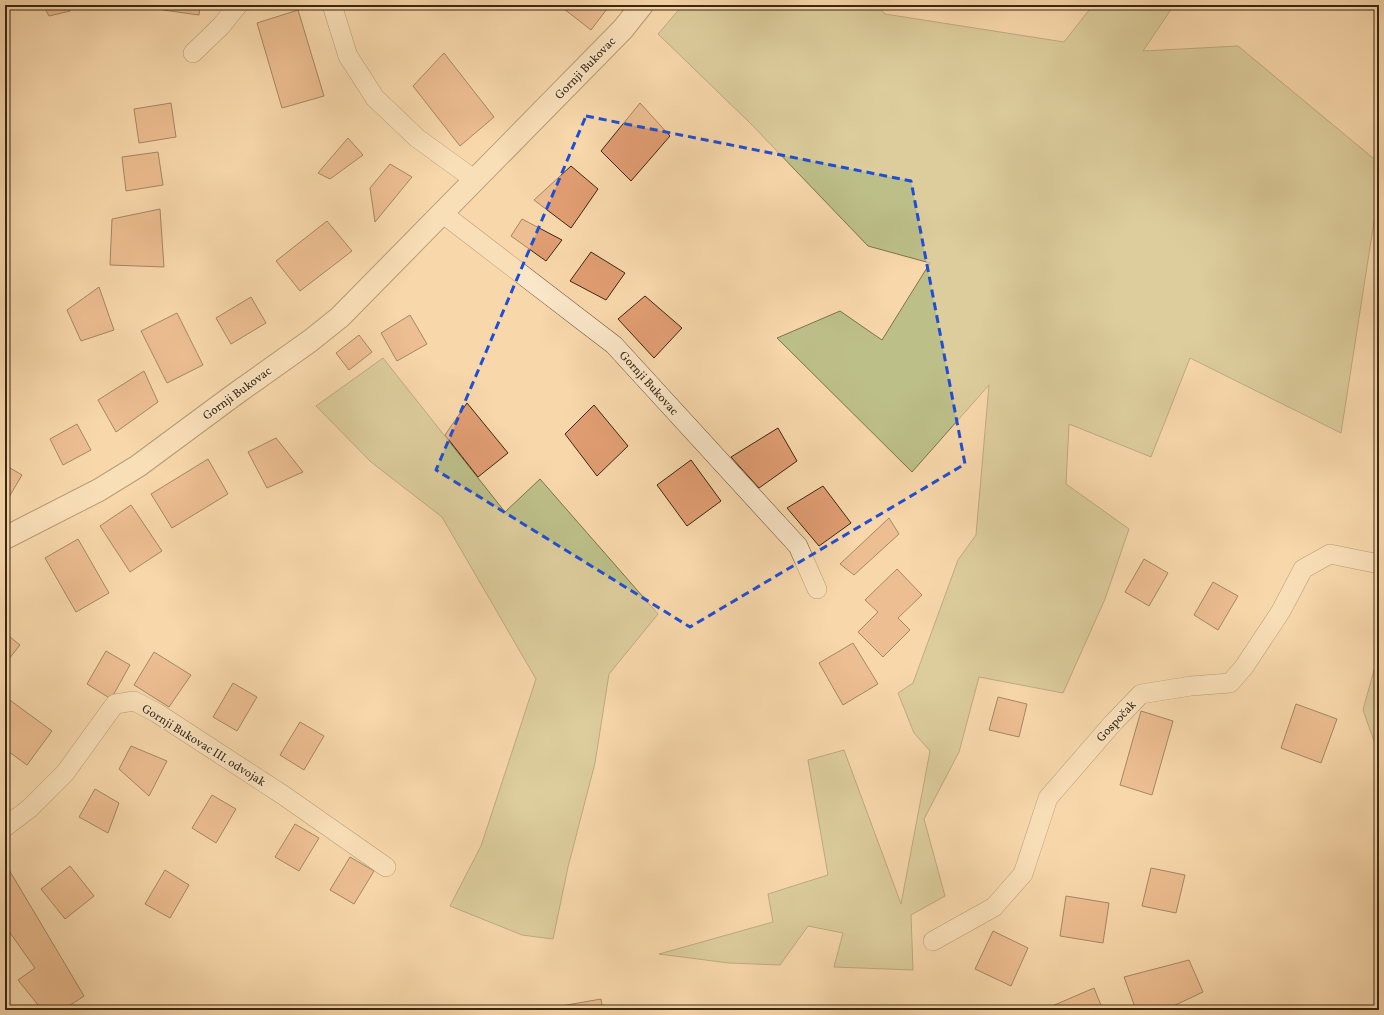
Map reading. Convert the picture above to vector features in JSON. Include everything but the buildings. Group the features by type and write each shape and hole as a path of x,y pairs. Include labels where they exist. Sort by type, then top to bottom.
{"street":[{"path":"193,53 221,26 238,5"},
{"path":"332,5 348,56 375,98 417,138 475,180"},
{"name":"Gornji Bukovac","path":"5,538 100,490 138,466 310,341 340,317 623,29 642,5"},
{"name":"Gornji Bukovac","path":"442,213 614,344 798,546 817,589"},
{"name":"Gospočak","path":"933,941 994,907 1022,874 1048,798 1112,724 1141,694 1191,686 1230,683 1244,667 1277,617 1303,569 1330,554 1379,564"},
{"name":"Gornji Bukovac III. odvojak","path":"5,827 30,808 65,773 115,704 134,701 157,713 277,791 386,867"}],"highlighted area":[{"path":"586,116 911,181 965,464 690,627 436,470"}],"green space":[{"path":"683,5 877,5 885,14 1064,42 1093,5 1174,5 1143,51 1238,46 1379,163 1379,190 1341,433 1190,358 1151,457 1069,424 1066,484 1129,529 1105,599 1063,693 979,677 959,752 924,819 945,896 911,915 913,970 834,967 843,933 808,926 780,965 729,963 659,954 773,922 768,894 828,875 808,760 844,750 901,904 930,751 914,733 898,693 913,683 958,560 976,535 989,385 912,472 777,338 840,311 882,340 930,263 868,246 750,123 658,34"},
{"path":"383,358 505,512 540,479 658,614 609,674 595,763 568,867 553,939 522,935 450,906 481,846 536,679 442,517 371,462 316,406"},
{"path":"1379,652 1379,755 1363,710"}]}
